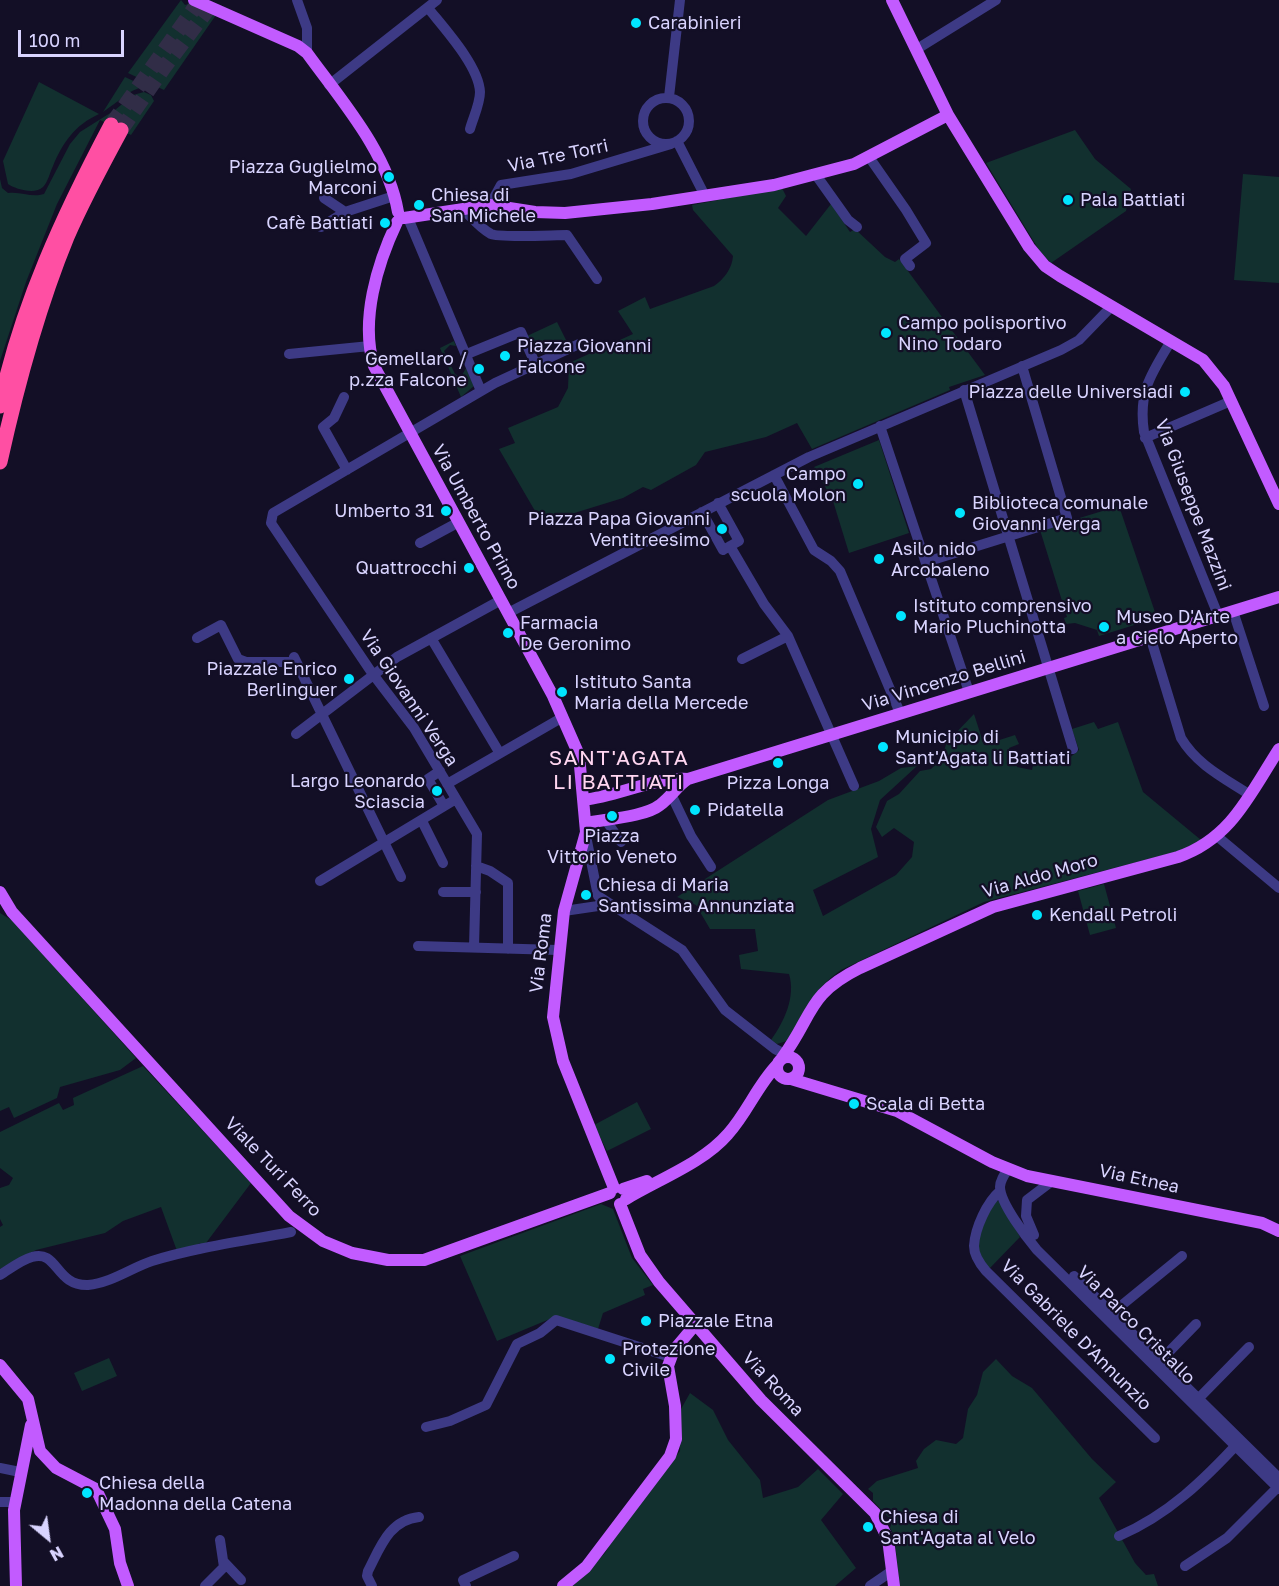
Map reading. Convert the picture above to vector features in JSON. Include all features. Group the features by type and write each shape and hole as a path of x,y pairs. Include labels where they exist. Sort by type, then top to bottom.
{"highway":[{"path":"0,406 36,284 63,220 116,127 47,289 18,382 0,462"}],"main road":[{"path":"194,0 298,46 306,53 371,145 402,218 490,204 534,212 565,213 755,189 869,158 948,115"},
{"path":"892,0 948,115 1040,260 1060,276 1171,341 1212,369 1231,401 1279,504"},
{"name":"Via Umberto Primo","path":"402,218 376,284 370,346 374,366 563,717 579,755 586,827"},
{"name":"Via Vincenzo Bellini","path":"671,788 688,779 756,757 1279,597"},
{"name":"Via Aldo Moro","path":"796,1036 819,996 839,978 974,914 1178,857 1203,847 1218,837 1250,795 1279,749"},
{"path":"584,800 671,788"},
{"path":"586,827 605,819 650,811 661,805 671,788"},
{"name":"Via Roma","path":"586,827 564,911 558,951 553,1002 556,1034 563,1061 644,1263 761,1400 875,1513 888,1539 894,1586"},
{"name":"Viale Turi Ferro","path":"0,892 6,909 289,1216 323,1241 369,1258 424,1260 586,1202 617,1196 668,1174 714,1149 729,1133 760,1086 786,1059"},
{"path":"786,1078 777,1072 786,1059 796,1036"},
{"path":"760,1086 797,1074 786,1059"},
{"path":"786,1059 826,1088"},
{"name":"Via Etnea","path":"786,1078 826,1088 897,1111 992,1162 1027,1176 1262,1223 1279,1231"},
{"path":"563,1586 586,1567 670,1456 676,1439 675,1406 668,1373 670,1357 695,1325"},
{"path":"0,1365 28,1399 37,1447 56,1468"},
{"path":"16,1586 16,1502 32,1418"},
{"path":"23,1456 56,1468 96,1489 115,1529 120,1563 128,1586"}],"street":[{"path":"297,0 307,28 306,53"},
{"path":"329,85 437,0"},
{"path":"669,97 680,0"},
{"path":"917,49 996,0"},
{"path":"428,8 457,46 478,81 480,96 470,129"},
{"path":"669,97 684,105 689,121 688,129 674,142 643,153 647,144 642,121 648,105 658,99 669,97"},
{"path":"645,133 659,143 674,142"},
{"path":"674,142 705,196"},
{"name":"Via Tre Torri","path":"490,204 501,185 572,174 643,153"},
{"path":"869,158 926,243 905,259 910,266"},
{"path":"816,174 848,220 857,227"},
{"path":"321,227 345,212 394,196"},
{"path":"324,198 345,212"},
{"path":"462,209 481,227 498,236 540,233 567,235 597,279"},
{"path":"402,218 466,351 481,391"},
{"path":"508,613 774,475 880,426 1079,340 1111,307"},
{"path":"466,351 521,332 535,363"},
{"name":"Via Giuseppe Mazzini","path":"1171,341 1144,391 1142,416 1145,438 1218,615"},
{"path":"344,397 334,418 323,427 347,470 481,391 535,363 579,344"},
{"path":"289,354 370,346"},
{"path":"926,562 1067,518 1022,366"},
{"path":"964,390 1073,749"},
{"path":"1145,438 1231,401"},
{"path":"880,426 969,692"},
{"name":"Via Giovanni Verga","path":"347,470 273,513 270,518 271,523 372,674 414,728 477,834 474,947"},
{"path":"774,475 813,550 831,561 840,571 900,713"},
{"path":"702,512 723,550 732,548 739,541 718,503"},
{"path":"420,543 459,522"},
{"path":"732,548 764,604 788,636 854,786"},
{"path":"296,734 372,674 431,638 501,600"},
{"path":"1233,611 1264,706"},
{"path":"197,638 221,625 238,659 246,662 295,660 400,877"},
{"path":"742,659 788,636"},
{"path":"1150,636 1181,738 1187,749 1209,769 1250,795"},
{"path":"431,638 499,752"},
{"path":"447,784 563,717"},
{"path":"440,771 428,778 444,806"},
{"path":"671,788 691,836 711,867"},
{"path":"320,881 456,799"},
{"path":"605,819 621,842"},
{"path":"422,821 443,863"},
{"path":"564,911 598,906 600,898 586,827"},
{"path":"1218,837 1257,872 1279,888"},
{"path":"476,866 490,871 508,883 508,949"},
{"path":"443,892 476,892"},
{"path":"600,898 682,950 725,1010 786,1059 796,1036"},
{"path":"418,946 558,951"},
{"path":"1008,1169 1001,1182 1003,1196 1017,1204 1027,1200 1052,1181"},
{"path":"1027,1176 1031,1187 1027,1200"},
{"name":"Via Parco Cristallo","path":"1003,1196 1037,1250 1160,1361 1238,1443"},
{"name":"Via Gabriele D'Annunzio","path":"1003,1196 988,1205 975,1239 977,1260 1155,1438"},
{"name":"Via Parco Cristallo","path":"1027,1200 1026,1216 1034,1235 1109,1316 1279,1485"},
{"path":"0,1275 32,1257 43,1256 50,1259 62,1276 69,1281 91,1285 152,1261 291,1232"},
{"path":"1109,1316 1182,1256"},
{"path":"426,1427 481,1409 490,1401 517,1344 540,1333 551,1322 559,1320 670,1357"},
{"path":"1160,1361 1197,1324"},
{"path":"1198,1399 1249,1347"},
{"path":"1119,1536 1146,1524 1184,1498 1238,1443"},
{"path":"0,1468 20,1472"},
{"path":"1185,1566 1227,1538 1279,1485"},
{"path":"0,1502 16,1502"},
{"path":"372,1586 367,1576 368,1571 390,1531 398,1524 418,1517"},
{"path":"205,1586 221,1571 223,1562 220,1540"},
{"path":"466,1586 464,1580 514,1556"},
{"path":"223,1562 241,1581"},
{"path":"870,1586 892,1571"}],"green space":[{"path":"181,0 185,5 189,4 216,15 164,90 128,73"},
{"path":"125,77 144,86 132,91 103,112"},
{"path":"39,82 99,114 83,123 71,135 61,149 48,180 43,187 35,191 15,188 8,184 3,161"},
{"path":"144,92 151,95 154,101 131,135 100,120 57,204 26,282 0,361 0,179 2,188 8,193 44,194 70,144 80,132 115,110 133,95"},
{"name":"Pala Battiati","path":"1075,130 1095,159 1131,189 1126,211 1051,263 1039,250 986,163"},
{"path":"1243,174 1279,177 1279,283 1234,280"},
{"path":"782,188 786,196 778,208 806,236 831,204 850,232 855,229 885,257 895,262 899,259 985,375 949,387 950,390 812,449 797,423 766,437 705,452 696,465 651,490 643,487 623,498 542,523 499,449 515,443 508,428 558,407 568,388 569,363 633,334 618,311 645,297 650,309 714,286 724,277 733,256 693,210 692,205"},
{"path":"557,322 566,340 554,346 541,347 527,336"},
{"path":"454,341 456,346 450,345 444,351 455,374 461,377 466,368 474,386 461,397 440,348"},
{"name":"Campo scuola Molon","path":"879,440 909,533 849,553 833,501 814,467"},
{"path":"1119,506 1157,618 1099,636 1097,630 1075,623 1066,624 1064,618 1067,617 1040,530"},
{"path":"974,714 984,745 1015,735 1019,744 1009,748 1017,767 1032,770 1034,760 1063,761 1079,750 1072,729 1094,722 1098,729 1118,722 1143,792 1201,840 1179,851 984,902 841,970 817,992 790,1040 777,1044 771,1040 788,1009 791,991 789,974 741,969 739,955 758,951 755,929 710,929 696,905 677,897 828,800 879,781 901,768 917,766 880,800 871,829 878,857 813,890 823,916 896,875 912,857 914,842 894,828 882,837 876,827 887,801 899,794 920,771 931,769 941,759 947,742"},
{"path":"1104,884 1116,928 1090,935 1078,891"},
{"path":"0,913 13,921 136,1058 120,1070 60,1087 57,1098 14,1118 9,1107 0,1111"},
{"path":"143,1066 251,1183 203,1247 200,1243 194,1247 177,1251 161,1207 123,1221 105,1233 36,1250 0,1269 0,1227 3,1225 0,1219 0,1188 9,1185 13,1178 0,1168 0,1132 59,1103 63,1110 74,1105 73,1098"},
{"path":"637,1102 651,1129 607,1151 594,1125"},
{"path":"997,1201 1001,1202 1020,1237 989,1269 980,1255 978,1240 985,1217"},
{"path":"601,1204 613,1209 632,1258 653,1285 643,1289 645,1295 603,1313 598,1329 557,1316 497,1341 460,1256"},
{"path":"109,1358 117,1376 82,1391 74,1373"},
{"path":"996,1359 1012,1376 1032,1388 1092,1459 1116,1482 1099,1498 1135,1563 1146,1575 1154,1574 1158,1586 900,1586 895,1543 897,1540 890,1528 892,1521 873,1501 873,1493 868,1489 877,1481 918,1468 916,1461 924,1449 936,1440 956,1444 963,1438 968,1409 977,1395 983,1372"},
{"path":"690,1393 713,1410 728,1440 760,1480 763,1498 798,1487 818,1469 843,1494 821,1520 856,1568 835,1586 573,1586 605,1553 620,1527 680,1451 681,1409"}],"tunnel":[{"path":"111,125 200,0"},
{"path":"121,130 215,0"}],"place":[{"name":"Carabinieri","path":"636,23"},
{"name":"Piazza Guglielmo Marconi","path":"389,177"},
{"name":"Pala Battiati","path":"1068,200"},
{"name":"Chiesa di San Michele","path":"419,205"},
{"name":"Cafè Battiati","path":"385,223"},
{"name":"Campo polisportivo Nino Todaro","path":"886,333"},
{"name":"Piazza Giovanni Falcone","path":"505,356"},
{"name":"Gemellaro / p.zza Falcone","path":"479,369"},
{"name":"Piazza delle Universiadi","path":"1185,392"},
{"name":"Campo scuola Molon","path":"858,484"},
{"name":"Umberto 31","path":"446,511"},
{"name":"Biblioteca comunale Giovanni Verga","path":"960,513"},
{"name":"Piazza Papa Giovanni Ventitreesimo","path":"722,529"},
{"name":"Asilo nido Arcobaleno","path":"879,559"},
{"name":"Quattrocchi","path":"469,568"},
{"name":"Istituto comprensivo Mario Pluchinotta","path":"901,616"},
{"name":"Museo D'Arte a Cielo Aperto","path":"1104,627"},
{"name":"Farmacia De Geronimo","path":"508,633"},
{"name":"Piazzale Enrico Berlinguer","path":"349,679"},
{"name":"Istituto Santa Maria della Mercede","path":"562,692"},
{"name":"Municipio di Sant'Agata li Battiati","path":"883,747"},
{"name":"Pizza Longa","path":"778,763"},
{"name":"Largo Leonardo Sciascia","path":"437,791"},
{"name":"Pidatella","path":"695,810"},
{"name":"Piazza Vittorio Veneto","path":"612,816"},
{"name":"Chiesa di Maria Santissima Annunziata","path":"586,895"},
{"name":"Kendall Petroli","path":"1037,915"},
{"name":"Scala di Betta","path":"854,1104"},
{"name":"Piazzale Etna","path":"646,1321"},
{"name":"Protezione Civile","path":"610,1359"},
{"name":"Chiesa della Madonna della Catena","path":"87,1493"},
{"name":"Chiesa di Sant'Agata al Velo","path":"868,1527"}],"district":[{"name":"SANT'AGATA LI BATTIATI","path":"619,770"}]}
